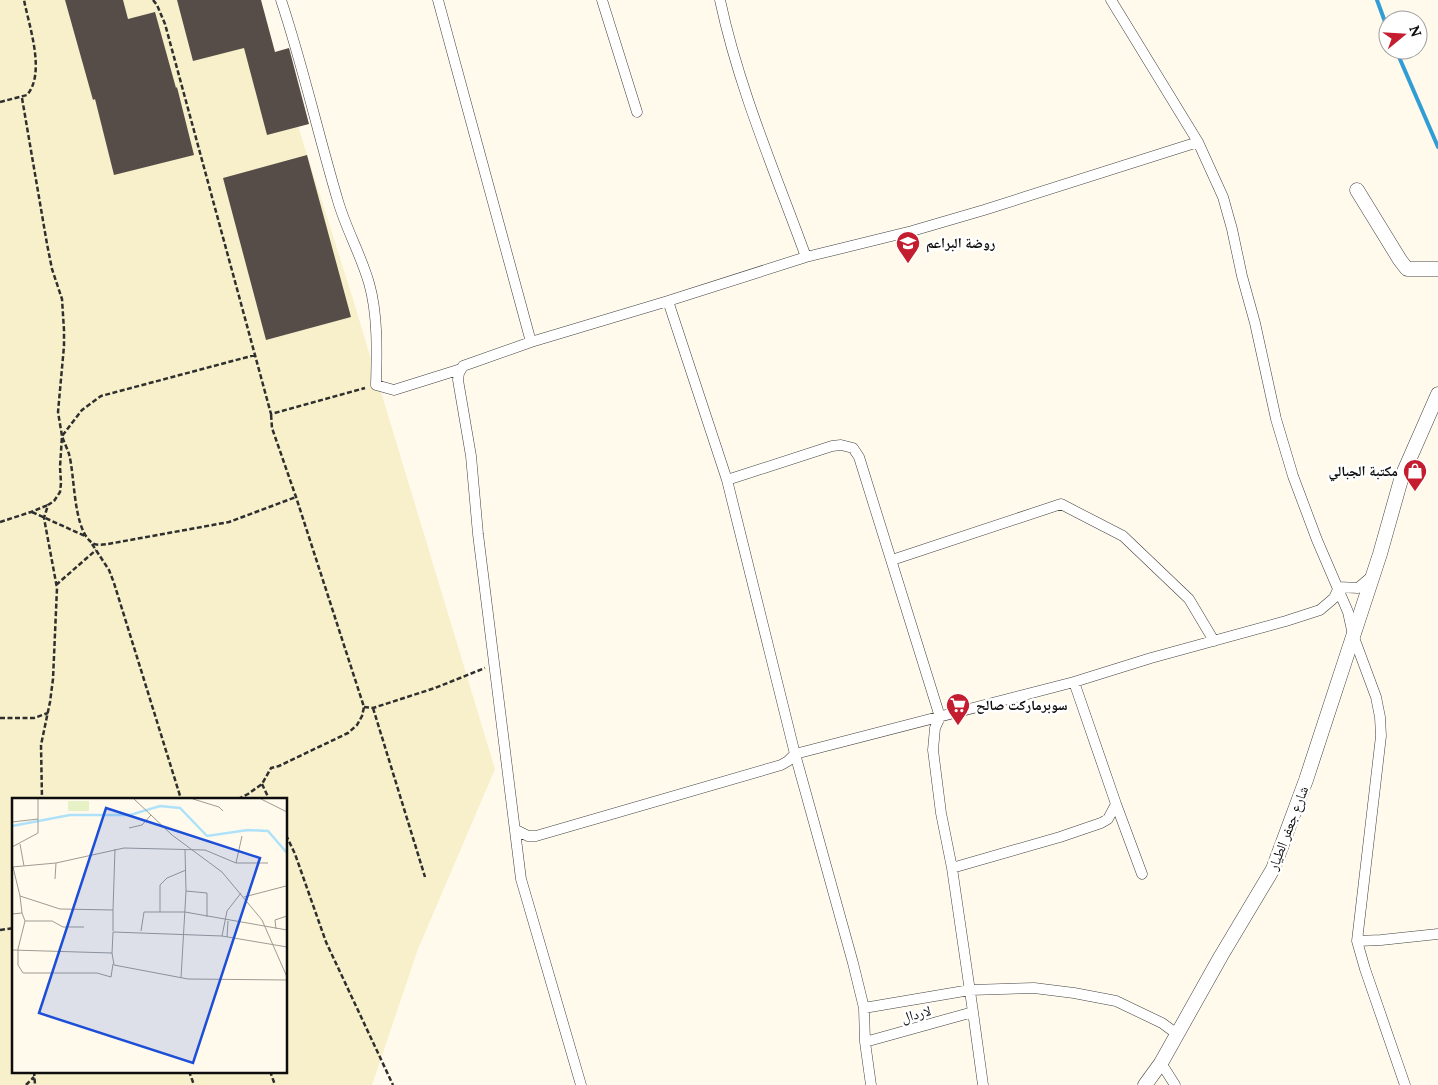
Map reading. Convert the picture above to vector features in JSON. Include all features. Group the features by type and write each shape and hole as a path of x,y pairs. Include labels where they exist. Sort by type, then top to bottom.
{"street":[{"path":"281,0 292,33 339,204 370,284 374,306 377,357 376,385 394,390 461,369 463,366 531,342 806,258 912,231 984,210 1198,142"},
{"path":"438,0 531,342"},
{"path":"602,0 637,112"},
{"path":"720,0 741,82 806,258"},
{"path":"1111,0 1198,142 1223,197 1255,323 1276,419 1293,476 1317,540 1339,586 1348,612 1353,635 1376,696 1381,736 1357,941 1362,961 1405,1085"},
{"path":"1357,190 1400,260 1407,268 1438,269"},
{"path":"668,301 727,480 795,754 854,963 864,1008 865,1042 871,1085"},
{"path":"461,369 458,380 459,389 471,456 478,534 524,887 581,1085"},
{"name":"شارع جعفر الطيار","path":"1145,1085 1161,1062 1273,869 1306,780 1402,476 1438,394"},
{"path":"727,480 832,446 841,445 853,448 859,457 940,717 933,737 933,750 941,813 952,868 974,1012 983,1085"},
{"path":"892,560 1061,504 1124,536 1189,599 1214,641"},
{"path":"1339,586 1349,589 1358,588 1372,575"},
{"path":"516,830 528,836 536,836 781,765 795,754 1074,682 1286,621 1320,610 1334,598 1339,586"},
{"path":"1074,682 1142,874"},
{"path":"952,868 1060,837 1101,823 1108,819 1116,804"},
{"path":"519,857 525,846 536,836"},
{"path":"1357,941 1438,934"},
{"path":"864,1008 970,990 1034,988 1074,992 1116,1001 1162,1023 1177,1034"},
{"name":"لاردال","path":"865,1042 974,1012"},
{"path":"1161,1062 1175,1085"}],"path":[{"path":"0,102 22,98 31,91 34,83 36,69 24,0"},
{"path":"153,0 165,24 272,414 272,428 364,707 357,725 348,733 271,768 262,784 240,798"},
{"path":"0,522 48,505 54,501 60,492 62,436 58,412 64,346 62,299 52,269 47,244 22,98"},
{"path":"62,436 82,410 101,396 255,355"},
{"path":"272,414 376,385"},
{"path":"62,436 69,454 77,508 86,536 112,576 181,798"},
{"path":"91,543 95,545 108,544 230,522 296,497"},
{"path":"42,798 41,745 53,679 56,585 44,518 48,505"},
{"path":"32,512 86,536"},
{"path":"56,585 96,550"},
{"path":"364,707 374,708 435,688 495,664"},
{"path":"374,708 425,877"},
{"path":"0,718 34,718 48,713"},
{"path":"262,784 269,798"},
{"path":"288,839 326,942 393,1085"},
{"path":"34,1072 35,1085"},
{"path":"189,1072 194,1085"},
{"path":"270,1072 275,1085"},
{"path":"26,1085 34,1076"}],"shaded area":[{"path":"0,0 258,0 352,296 495,769 418,949 372,1085 0,1085"}],"building":[{"path":"65,0 123,0 128,19 155,12 194,155 114,175 95,99 93,100"},
{"path":"177,0 261,0 275,52 289,48 309,124 267,135 244,48 193,61"},
{"path":"307,155 351,317 266,340 223,178"}],"waterway":[{"path":"1377,0 1381,10"},
{"path":"1400,60 1438,147"}],"place":[{"name":"روضة البراعم","path":"908,264"},
{"name":"مكتبة الجبالي","path":"1415,492"},
{"name":"سوبرماركت صالح","path":"958,726"}]}
